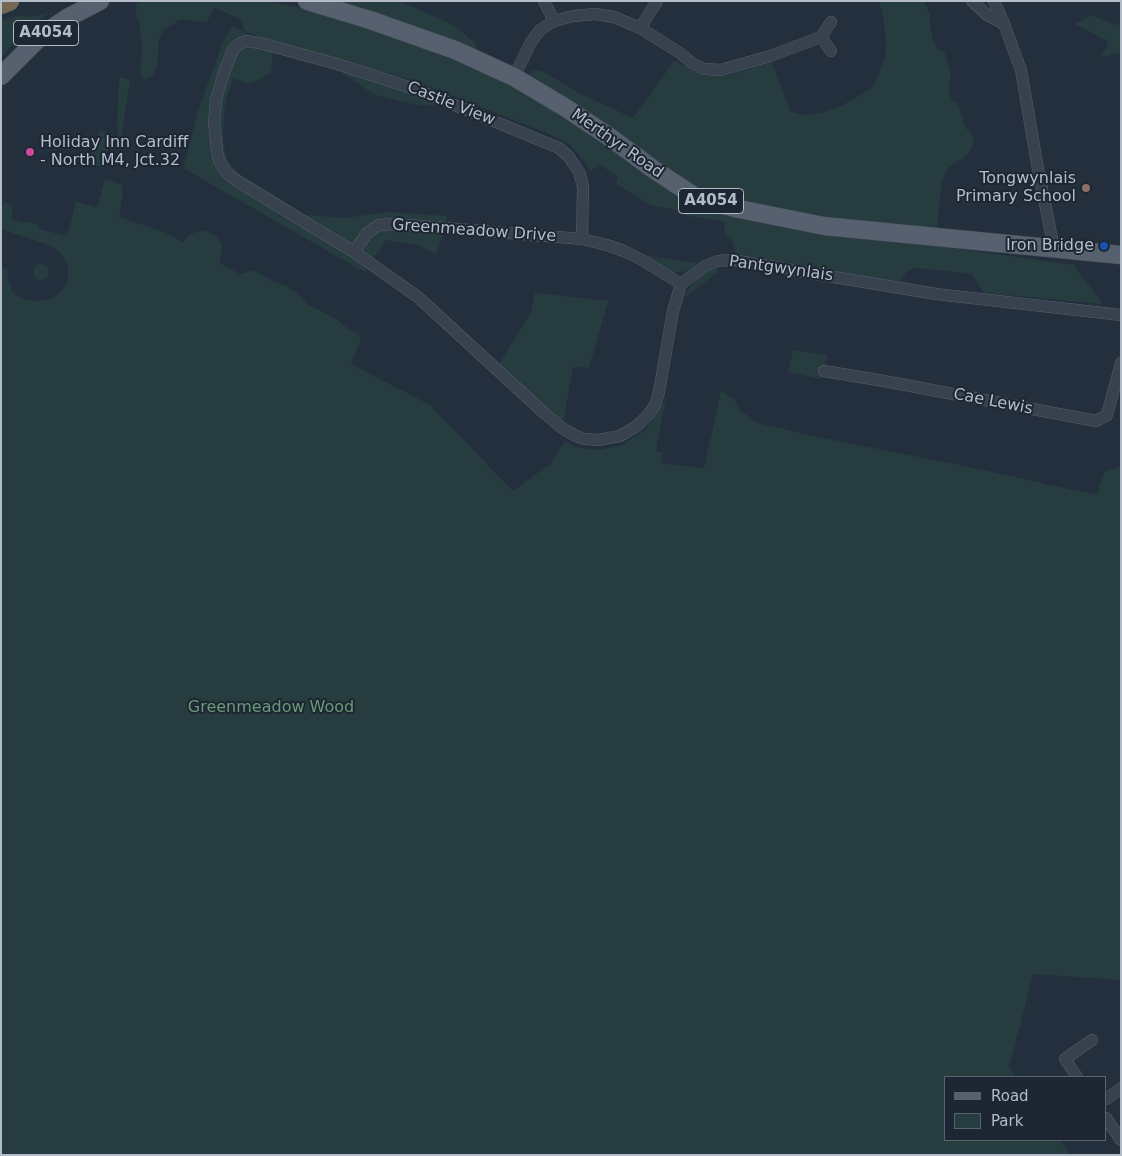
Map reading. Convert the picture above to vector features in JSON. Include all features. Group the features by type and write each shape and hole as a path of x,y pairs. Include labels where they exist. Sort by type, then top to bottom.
{"highway":[{"path":"1,4 9,1"}],"main road":[{"name":"A4054","path":"1,76 48,31 67,18 100,1"},
{"name":"Merthyr Road","path":"307,1 370,20 455,50 514,77 566,108 611,138 653,170 697,198 739,209 824,226 1121,255"}],"street":[{"path":"544,1 554,21"},
{"path":"640,28 657,1"},
{"path":"972,1 987,14 1004,24"},
{"path":"994,1 1020,70 1054,248"},
{"path":"514,77 531,42 540,30 554,21 573,16 595,14 614,17 640,28 704,69 721,70 770,56 821,37 830,22"},
{"path":"821,37 831,51"},
{"name":"Castle View","path":"354,252 237,181 227,173 219,161 216,150 214,123 216,100 233,50 239,44 246,42 260,43 338,64 418,90 558,148 569,157 579,172 583,186 582,239"},
{"name":"Greenmeadow Drive","path":"354,252 367,233 379,225 388,224 582,239 624,251 681,284"},
{"path":"354,252 418,297 544,413 562,428 584,439 598,440 620,436 637,426 655,405 659,392 672,312 681,284"},
{"name":"Pantgwynlais","path":"681,284 705,266 718,261 732,260 936,294 1121,315"},
{"name":"Cae Lewis","path":"824,371 1096,421 1107,415 1121,363"},
{"path":"1076,1076 1065,1059 1092,1040"},
{"path":"1107,1098 1121,1088"},
{"path":"1107,1119 1121,1140"}],"green space":[{"path":"142,1 266,1 306,9 315,1 400,1 453,25 474,42 479,51 481,62 524,83 532,71 540,70 583,95 633,118 674,61 705,76 726,76 772,62 790,111 803,115 821,113 841,106 872,88 885,58 886,41 879,1 924,1 930,14 933,39 937,48 945,53 951,74 948,92 952,100 958,104 965,127 973,136 973,145 966,156 948,168 942,180 937,224 937,246 1075,265 1078,272 1102,304 984,293 972,274 917,268 907,271 900,282 736,254 733,242 724,233 725,222 688,216 676,210 650,205 616,184 618,177 599,164 591,171 571,145 542,131 412,80 278,43 244,31 242,20 214,7 207,22 180,20 164,30 159,40 157,67 153,75 145,79 140,75 142,48 140,25 136,14 136,4"},
{"path":"48,13 20,35 1,58 1,21 21,15 30,17"},
{"path":"1091,15 1112,24 1121,25 1121,53 1101,57 1109,42 1075,24"},
{"path":"233,26 260,43 281,49 273,53 271,72 251,84 233,78 224,112 223,140 227,159 237,172 306,215 345,218 387,212 446,216 446,228 436,254 419,245 385,240 379,252 367,263 366,273 183,168 198,111 223,42"},
{"path":"336,68 417,94 444,106 420,105 373,94"},
{"path":"119,77 130,80 120,146 117,125"},
{"path":"100,130 107,132 108,148 102,167 87,163 91,146 96,147"},
{"name":"Greenmeadow Wood","path":"105,179 122,185 123,194 119,217 164,232 183,242 190,234 203,230 215,235 222,245 220,263 240,274 254,270 274,282 287,286 308,305 336,319 351,331 358,333 361,339 351,364 430,405 513,491 550,464 565,441 576,447 599,450 622,445 644,431 666,397 656,451 663,453 661,463 704,468 721,391 734,399 739,409 757,423 1097,495 1104,472 1121,466 1121,980 1033,974 1009,1066 1015,1076 944,1076 944,1141 1061,1141 1071,1155 1,1155 1,267 8,269 7,275 12,291 17,296 33,301 57,296 68,280 68,269 62,255 56,249 1,229 1,205 4,205 4,201 13,208 11,219 26,223 26,221 39,225 38,229 67,236 76,201 95,207 98,205"},
{"path":"642,255 696,263 694,268 682,272 673,272"},
{"path":"41,264 47,266 49,272 47,278 41,280 35,278 33,272 35,266"},
{"path":"717,268 718,272 683,299 690,287 701,276"},
{"path":"535,293 608,301 589,368 573,367 562,428 496,369 531,312"},
{"path":"793,350 827,355 821,379 788,372"}],"place":[{"name":"Holiday Inn Cardiff - North M4, Jct.32","path":"30,152"},
{"name":"Tongwynlais Primary School","path":"1086,188"},
{"name":"Iron Bridge","path":"1104,246"}]}
